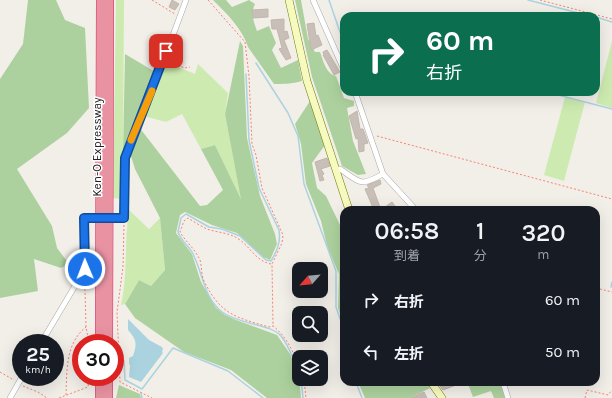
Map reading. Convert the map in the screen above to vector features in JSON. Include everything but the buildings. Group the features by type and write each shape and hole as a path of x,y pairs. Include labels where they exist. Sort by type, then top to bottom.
{"highway":[{"name":"Ken-O Expressway","path":"100,334 101,0"},
{"name":"Ken-O Expressway","path":"108,334 109,0"},
{"path":"100,386 100,398"},
{"path":"108,386 108,398"}],"street":[{"path":"46,334 85,269 84,218 122,220 124,218 125,158 186,0"},
{"path":"289,0 307,81 348,206"},
{"path":"313,0 340,61"},
{"path":"356,96 383,174 412,206"},
{"path":"336,170 340,169 361,182 370,182 383,174"},
{"path":"10,398 17,386"},
{"path":"434,386 442,398"},
{"path":"504,386 508,398"}],"path":[{"path":"152,0 179,16"},
{"path":"208,0 244,42 249,76 252,144 256,155 262,188 283,235 282,243 272,264 273,326"},
{"path":"540,0 585,12"},
{"path":"600,16 612,19"},
{"path":"163,60 185,68 190,67"},
{"path":"370,136 612,199"},
{"path":"272,264 263,262 235,236 225,232 208,229 188,218 184,221 180,232 200,260 204,282 218,303 225,311 239,318 269,327 273,326 283,335 293,350"},
{"path":"122,220 123,267 117,312 120,382 152,398"},
{"path":"78,281 85,290 87,334"},
{"path":"600,289 612,292"},
{"path":"66,395 69,352 77,337 86,327"},
{"path":"59,398 88,386"},
{"path":"305,386 306,398"},
{"path":"585,398 587,390 608,395 612,390"}],"green space":[{"path":"28,0 56,0 65,20 85,28 89,108 67,133 17,169 52,226 57,248 69,264 61,268 34,259 38,291 0,298 0,79 23,44"},
{"path":"116,0 124,0 123,155 121,199 113,198"},
{"path":"213,0 226,0 232,7 249,0 255,4 253,15 257,31 269,26 276,43 272,50 281,68 298,60 302,81 274,84 248,47 238,27"},
{"path":"295,0 301,0 308,39 315,52 320,52 327,70 336,76 340,87 340,96 354,101 354,106 347,108 353,141 366,174 358,175 342,166 312,77"},
{"path":"240,41 243,46 247,138 260,196 275,234 277,244 270,260 263,257 237,233 212,225 185,212 180,215 176,233 192,254 201,282 216,308 225,315 236,320 277,335 292,359 292,386 300,386 301,398 267,398 231,370 184,352 135,318 125,304 139,280 151,286 165,270 160,218 135,169 129,150 139,127 200,206 207,205 223,190 201,149 215,145 241,199 225,114"},
{"path":"612,41 612,108 596,103 598,96 600,96 600,88"},
{"path":"125,54 157,73 127,141 123,155"},
{"path":"166,62 195,74 198,64 228,93 225,114 242,201 215,145 201,149 182,114 166,122 144,116"},
{"path":"565,97 585,102 564,181 544,175"},
{"path":"310,101 325,145 312,163 317,188 326,196 340,225 340,314 338,308 339,274 327,246 321,221 306,184 301,144 295,124"},
{"path":"129,210 149,229 160,218 165,270 151,286 139,280 125,304 121,305 123,293"},
{"path":"119,386 121,386 140,394 141,398 116,398"},
{"path":"360,386 429,386 430,388 410,398 365,398"},
{"path":"469,386 501,386 505,398 494,398 491,391 473,397"}],"water":[{"path":"128,319 149,340 163,349 163,353 141,382 129,377 129,358 133,356 136,345 135,339 128,330"}],"waterway":[{"path":"329,0 340,32"},
{"path":"528,0 574,12"},
{"path":"600,18 612,22"},
{"path":"256,63 288,113 298,136 304,184 336,271 336,307 340,318"},
{"path":"246,74 249,140 259,188 279,230 277,250 271,261 266,260 240,236 222,229 209,227 186,214 181,218 178,232 192,252 207,292 216,306 228,316 262,326 276,332 281,336 287,345 292,356"},
{"path":"562,96 612,109"},
{"path":"611,287 612,282"},
{"path":"124,361 125,380 142,389 173,348 228,371 263,398"},
{"path":"302,386 303,398"},
{"path":"358,386 362,398"},
{"path":"141,393 142,398"}],"slow traffic":[{"path":"131,140 136,125 152,91"}],"route":[{"path":"85,269 84,218 124,218 125,158 136,125 155,84 166,51"}]}
